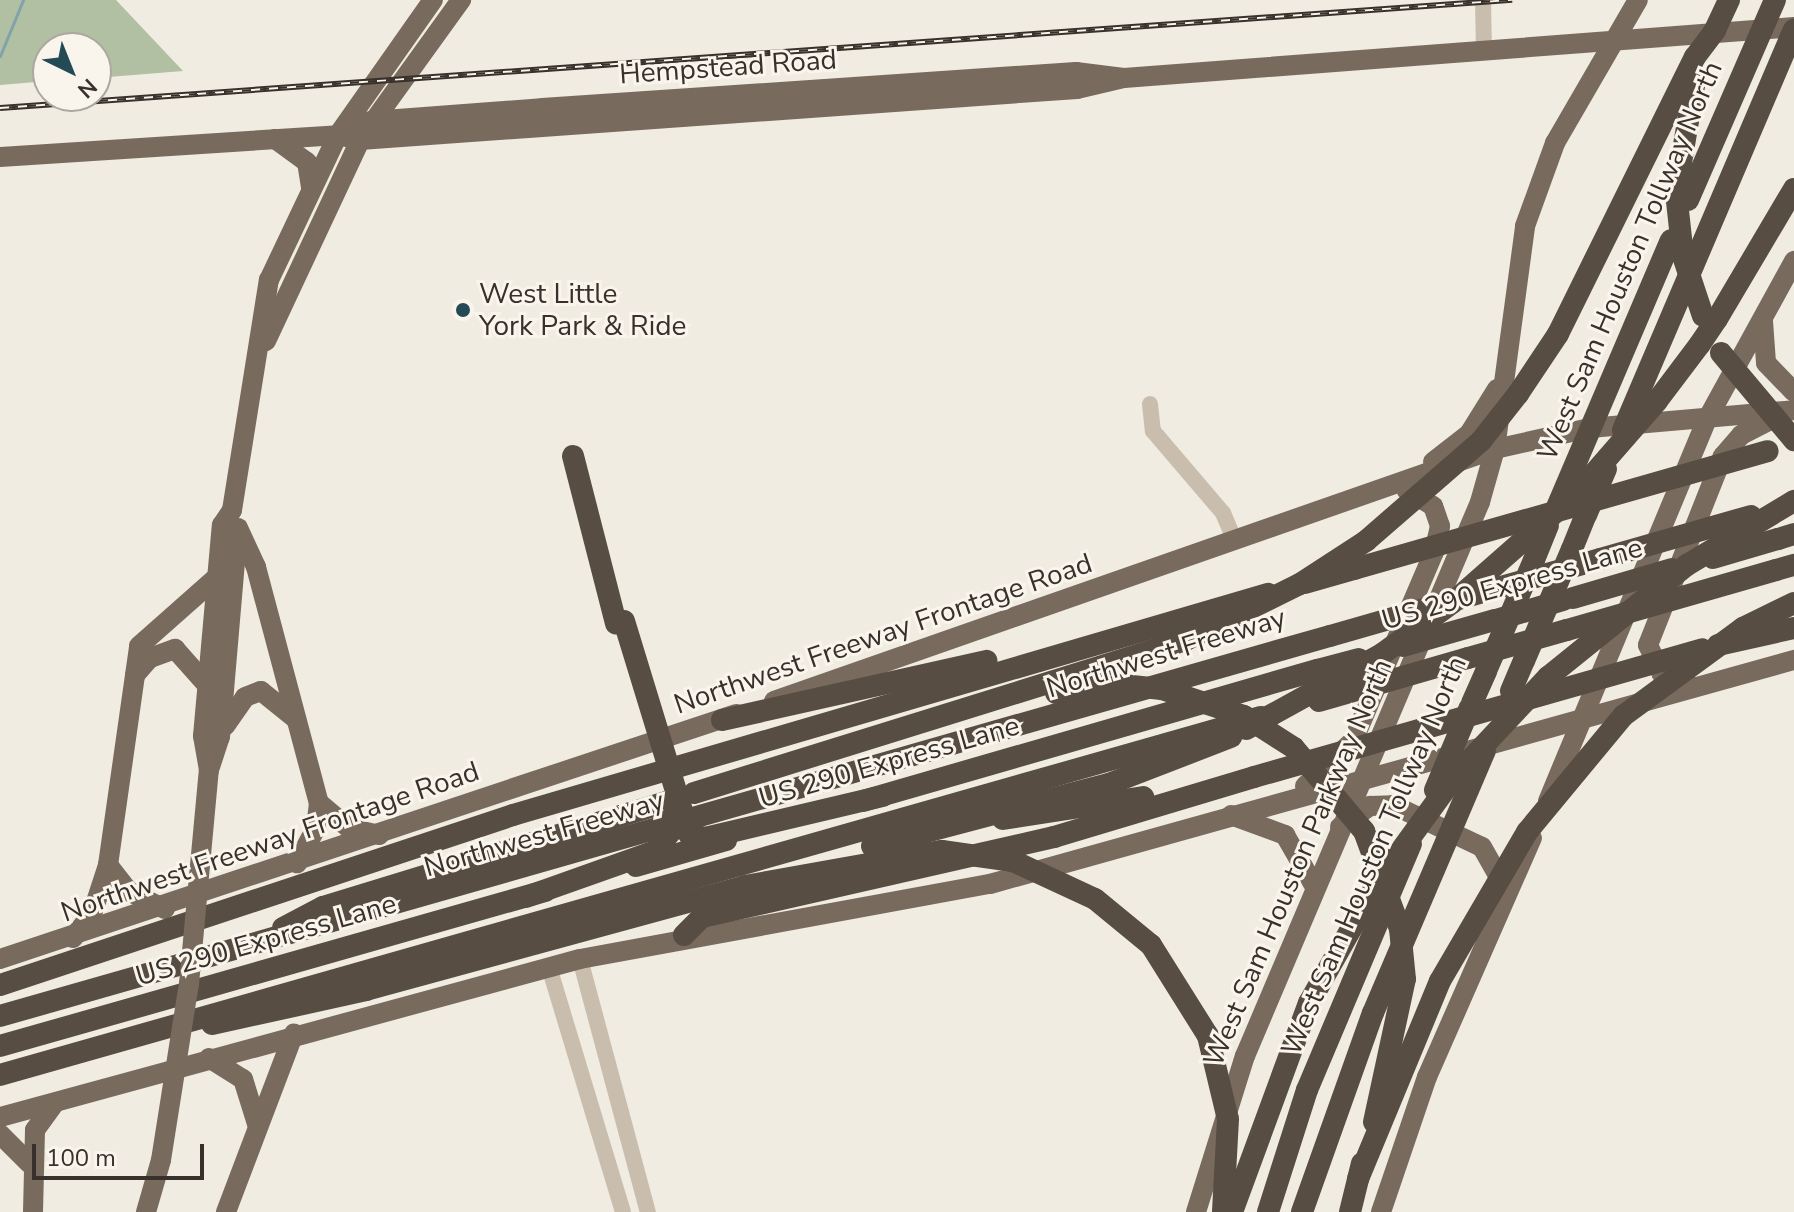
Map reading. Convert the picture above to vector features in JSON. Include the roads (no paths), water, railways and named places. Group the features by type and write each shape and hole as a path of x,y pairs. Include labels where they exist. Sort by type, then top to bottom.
{"highway":[{"path":"250,946 323,907 1186,640 1241,615 1366,541 1440,480 1481,441 1558,334 1674,97 1715,30 1729,0"},
{"name":"West Sam Houston Tollway North","path":"1268,1212 1331,1031 1775,0"},
{"path":"1302,1212 1373,1013 1794,29"},
{"path":"0,985 513,815 1160,624 1794,442 1721,353 1683,256 1678,151 1715,30"},
{"path":"151,1032 296,1007 745,886 1180,759 1382,654 1514,553 1610,458 1700,344 1794,189"},
{"path":"526,897 668,842 669,814 620,622 573,456 620,622 689,834 705,838 882,796"},
{"path":"1232,1212 1309,1003 1375,887 1455,776 1599,631 1687,565 1790,504"},
{"name":"Northwest Freeway","path":"0,1016 1790,504"},
{"name":"US 290 Express Lane","path":"0,1046 1786,537"},
{"path":"0,1075 772,851 1306,705 1785,568"},
{"path":"1358,1179 1440,981 1527,832 1623,716 1728,636 1794,603"},
{"path":"722,720 1160,624"},
{"path":"772,851 1100,806 1253,773 1717,646 1794,628"},
{"path":"941,715 1083,686 1162,689 1244,716 1294,748 1337,791 1384,877 1405,979 1350,1212"},
{"path":"684,935 702,917 1054,837 1253,773"},
{"path":"745,886 888,855 954,851 1013,861 1095,899 1151,945 1208,1036 1228,1119 1223,1212"}],"main road":[{"path":"220,737 235,519 269,280 338,135 433,0"},
{"path":"260,352 360,140 461,0"},
{"name":"West Sam Houston Parkway North","path":"1196,1212 1245,1056 1360,777 1460,559 1495,449 1525,226 1555,143 1638,0"},
{"name":"Hempstead Road","path":"0,157 338,135 360,140 1077,89 1124,78 1794,29"},
{"name":"Hempstead Road","path":"338,135 371,121 1076,72 1124,78"},
{"path":"275,139 307,162 311,187"},
{"path":"1381,1212 1427,1077 1507,898 1705,423 1766,303 1794,261"},
{"path":"1691,684 1662,674 1648,645 1723,456 1741,435 1792,404 1760,347 1766,303"},
{"path":"1416,473 1469,434 1506,370"},
{"name":"Northwest Freeway Frontage Road","path":"0,959 165,909 722,720 1416,473 1495,449 1590,428 1705,423 1792,404"},
{"path":"1293,797 1353,741 1434,552 1440,526 1433,506 1408,490 1374,488"},
{"path":"146,1212 177,1075 209,770 208,686 222,525 235,519"},
{"path":"235,519 256,567 319,803 316,828 297,863"},
{"path":"73,938 92,914 108,865 135,675 146,636 218,576"},
{"path":"135,675 150,658 175,649 208,686"},
{"path":"0,1117 294,1033 580,959 684,935 990,884 1691,684 1794,660"},
{"path":"209,770 231,712 254,693 274,695 296,719"},
{"path":"319,803 349,828 379,835"},
{"path":"1339,827 1370,806 1393,805 1482,847 1507,898"},
{"path":"1231,815 1285,835 1315,887"},
{"path":"108,865 128,891 165,909"},
{"path":"226,1212 294,1033"},
{"path":"209,1058 243,1079 257,1124"},
{"path":"33,1212 30,1164 40,1117 58,1101"},
{"path":"0,1134 30,1164"}],"street":[{"path":"1483,0 1484,52"},
{"path":"1150,404 1153,431 1223,513 1233,537"},
{"path":"580,959 648,1212"},
{"path":"549,967 623,1212"}],"waterway":[{"path":"0,56 23,0"}],"railway":[{"path":"0,108 1512,0"}],"place":[{"name":"West Little York Park & Ride","path":"463,310"}]}
